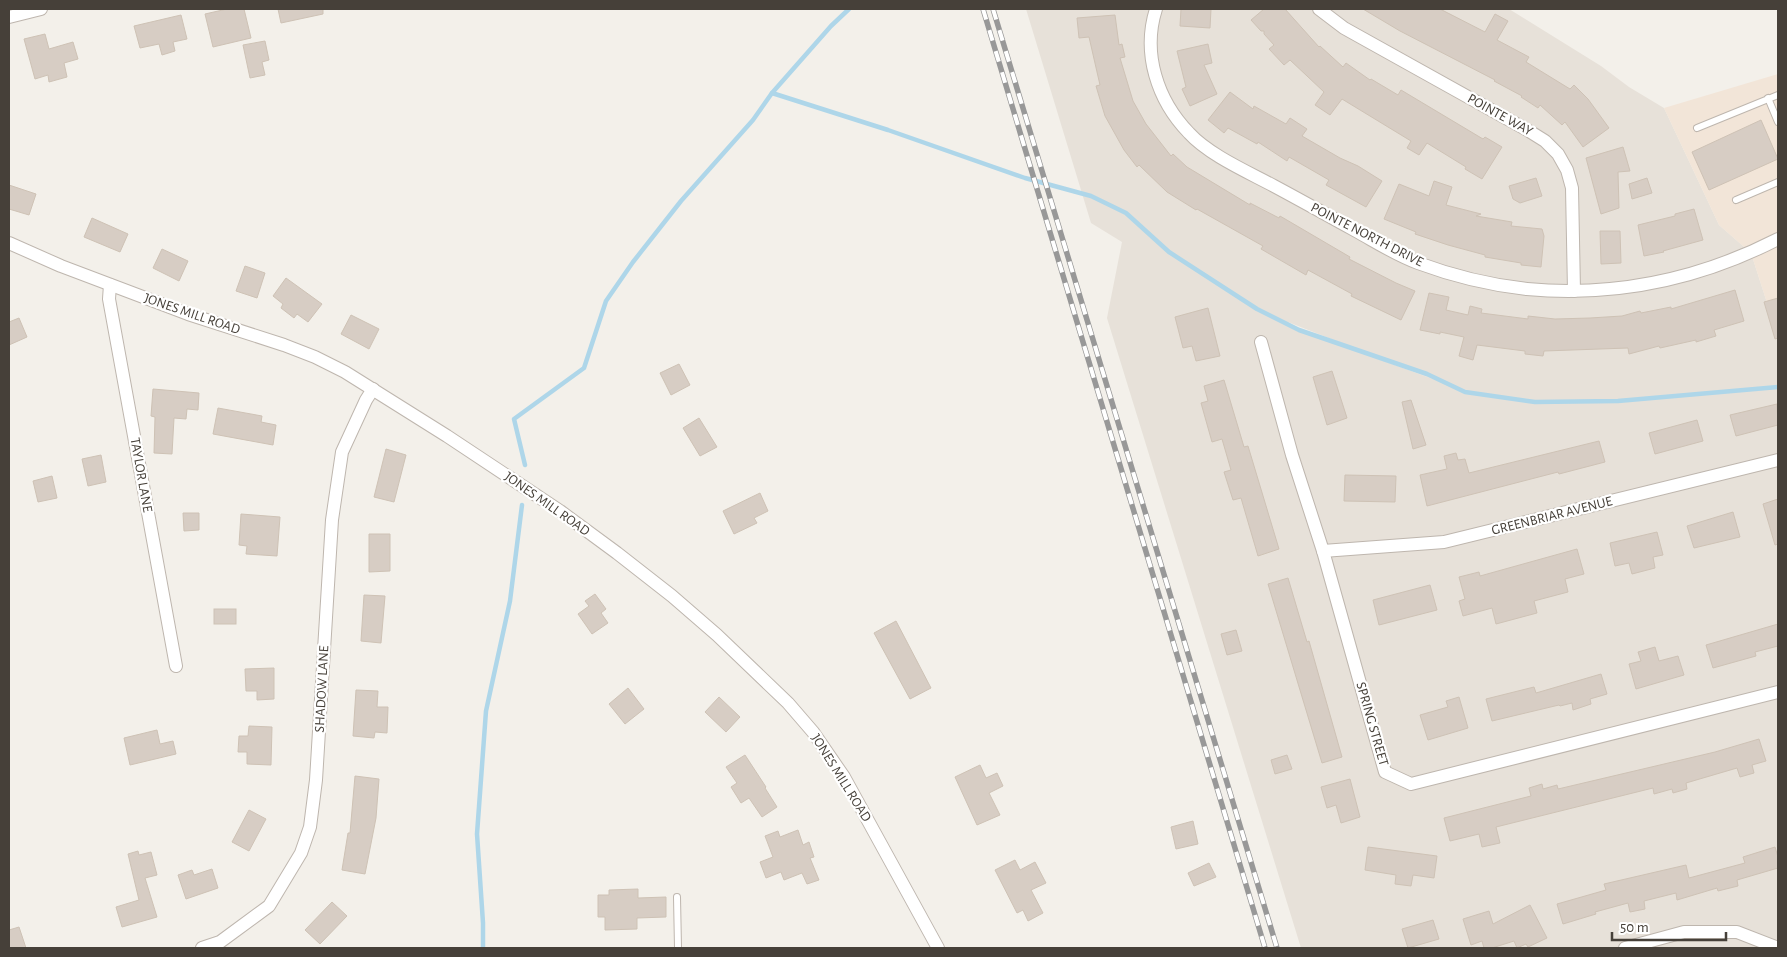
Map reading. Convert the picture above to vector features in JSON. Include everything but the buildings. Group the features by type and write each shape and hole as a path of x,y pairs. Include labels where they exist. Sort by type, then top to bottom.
{"street":[{"path":"9,17 41,9"},
{"name":"POINTE NORTH DRIVE","path":"1156,9 1152,21 1150,44 1151,62 1156,83 1171,111 1190,134 1217,154 1378,243 1417,262 1457,276 1489,283 1526,289 1574,291 1634,287 1664,282 1722,265 1778,239"},
{"name":"POINTE WAY","path":"1319,9 1344,28 1529,131 1545,141 1558,154 1567,170 1572,188 1574,291"},
{"name":"JONES MILL ROAD","path":"9,244 188,314 315,357 373,390 511,478 617,552 672,596 762,676 813,732 844,777 938,948"},
{"name":"TAYLOR LANE","path":"110,284 111,309 176,666"},
{"name":"SPRING STREET","path":"1261,342 1292,455 1323,551 1385,772 1411,784 1778,692"},
{"name":"SHADOW LANE","path":"202,948 220,942 270,906 301,853 310,827 316,780 332,520 342,452 366,400 373,390"},
{"name":"GREENBRIAR AVENUE","path":"1323,551 1444,542 1778,460"},
{"path":"1625,948 1684,932 1737,932 1778,948"}],"lane":[{"path":"1696,128 1778,95"},
{"path":"1768,98 1778,122"},
{"path":"1736,200 1778,182"},
{"path":"677,897 678,948"}],"shaded area":[{"path":"1026,9 1509,9 1664,108 1719,225 1751,253 1778,337 1778,948 1301,948 1107,318 1122,242 1091,223","holes":["1288,322 1433,379 1299,330"]},
{"path":"1778,74 1778,337 1751,253 1719,225 1664,108"}],"waterway":[{"path":"525,465 514,419 584,368 606,301 633,262 681,201 753,120 772,93 831,26 849,9"},
{"path":"772,93 888,130 1025,178 1091,196 1126,213 1169,252 1257,309 1299,330 1427,374 1465,392 1535,402 1618,401 1778,387"},
{"path":"483,948 477,834 486,711 510,601 522,505"}],"railway":[{"path":"983,9 1265,948"},
{"path":"993,9 1277,948"}]}
